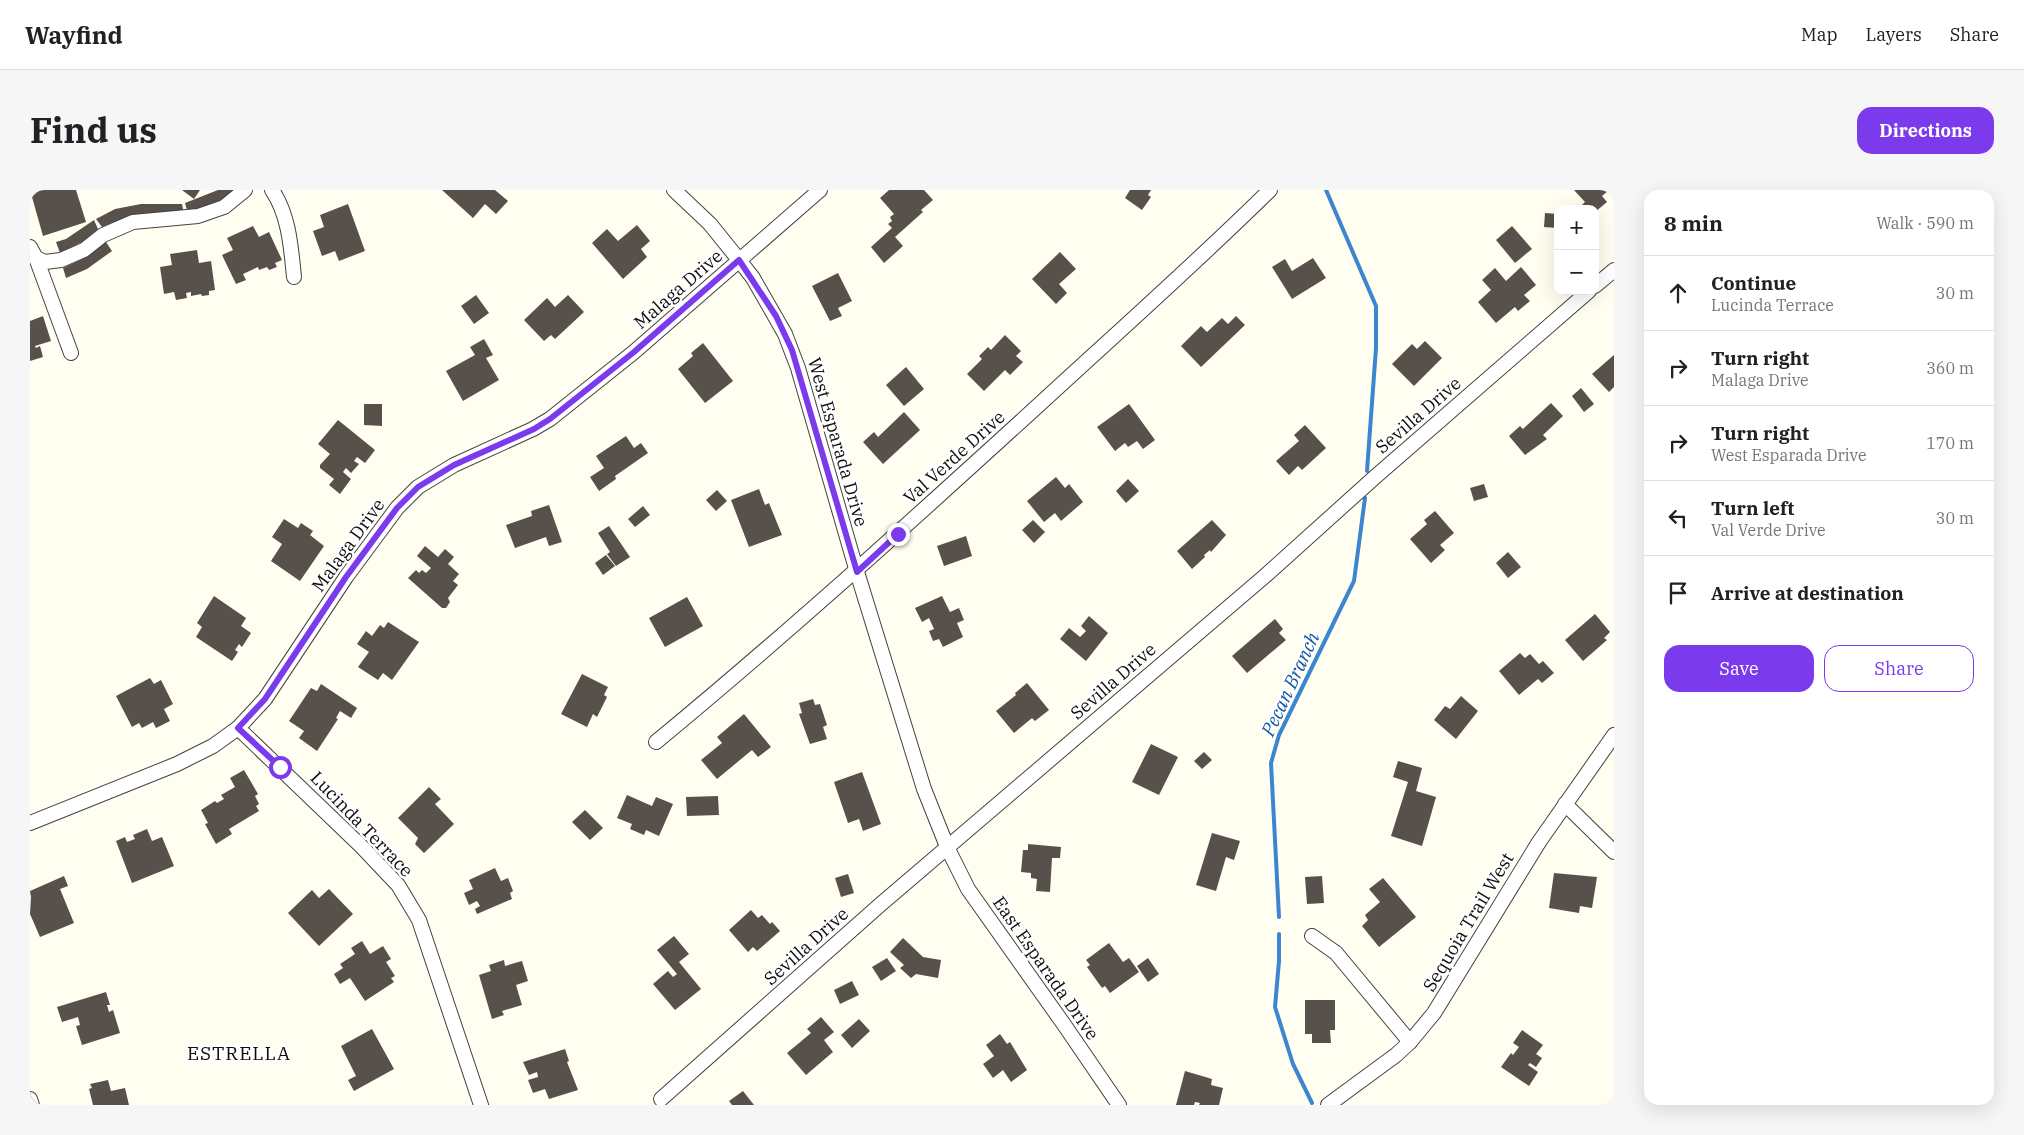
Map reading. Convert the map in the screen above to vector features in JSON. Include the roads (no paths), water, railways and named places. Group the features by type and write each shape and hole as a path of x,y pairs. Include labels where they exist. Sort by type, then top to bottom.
{"street":[{"path":"33,252 45,262 61,260 84,250 103,234 133,222 198,216 224,207 245,190"},
{"path":"272,190 288,228 294,276"},
{"name":"West Esparada Drive","path":"674,190 710,224 739,260 776,316 792,350 857,572 924,789 948,848"},
{"name":"Malaga Drive","path":"30,823 177,764 213,746 238,728 265,699 346,577 397,508 418,487 454,465 534,429 550,419 634,352 820,190"},
{"name":"Val Verde Drive","path":"656,742 738,675 857,572 1204,254 1270,190"},
{"path":"33,252 71,352"},
{"path":"1599,283 1614,270"},
{"name":"Sevilla Drive","path":"661,1099 881,904 1265,576 1375,477 1584,295"},
{"name":"Lucinda Terrace","path":"238,728 361,846 398,885 419,920 481,1105"},
{"name":"Sequoia Trail West","path":"1328,1105 1378,1069 1410,1042 1434,1012 1539,842 1614,736"},
{"path":"1565,804 1614,852"},
{"name":"East Esparada Drive","path":"948,848 972,897 1119,1105"},
{"path":"1312,936 1336,952 1410,1042"},
{"path":"30,1099 32,1105"}],"waterway":[{"name":"Pecan Branch","path":"1326,190 1376,306 1376,348 1367,471"},
{"name":"Pecan Branch","path":"1279,917 1271,763 1279,735 1354,581 1365,498"},
{"name":"Pecan Branch","path":"1279,934 1275,1007 1293,1064 1312,1103"}],"district":[{"name":"ESTRELLA","path":"239,1053"}]}
